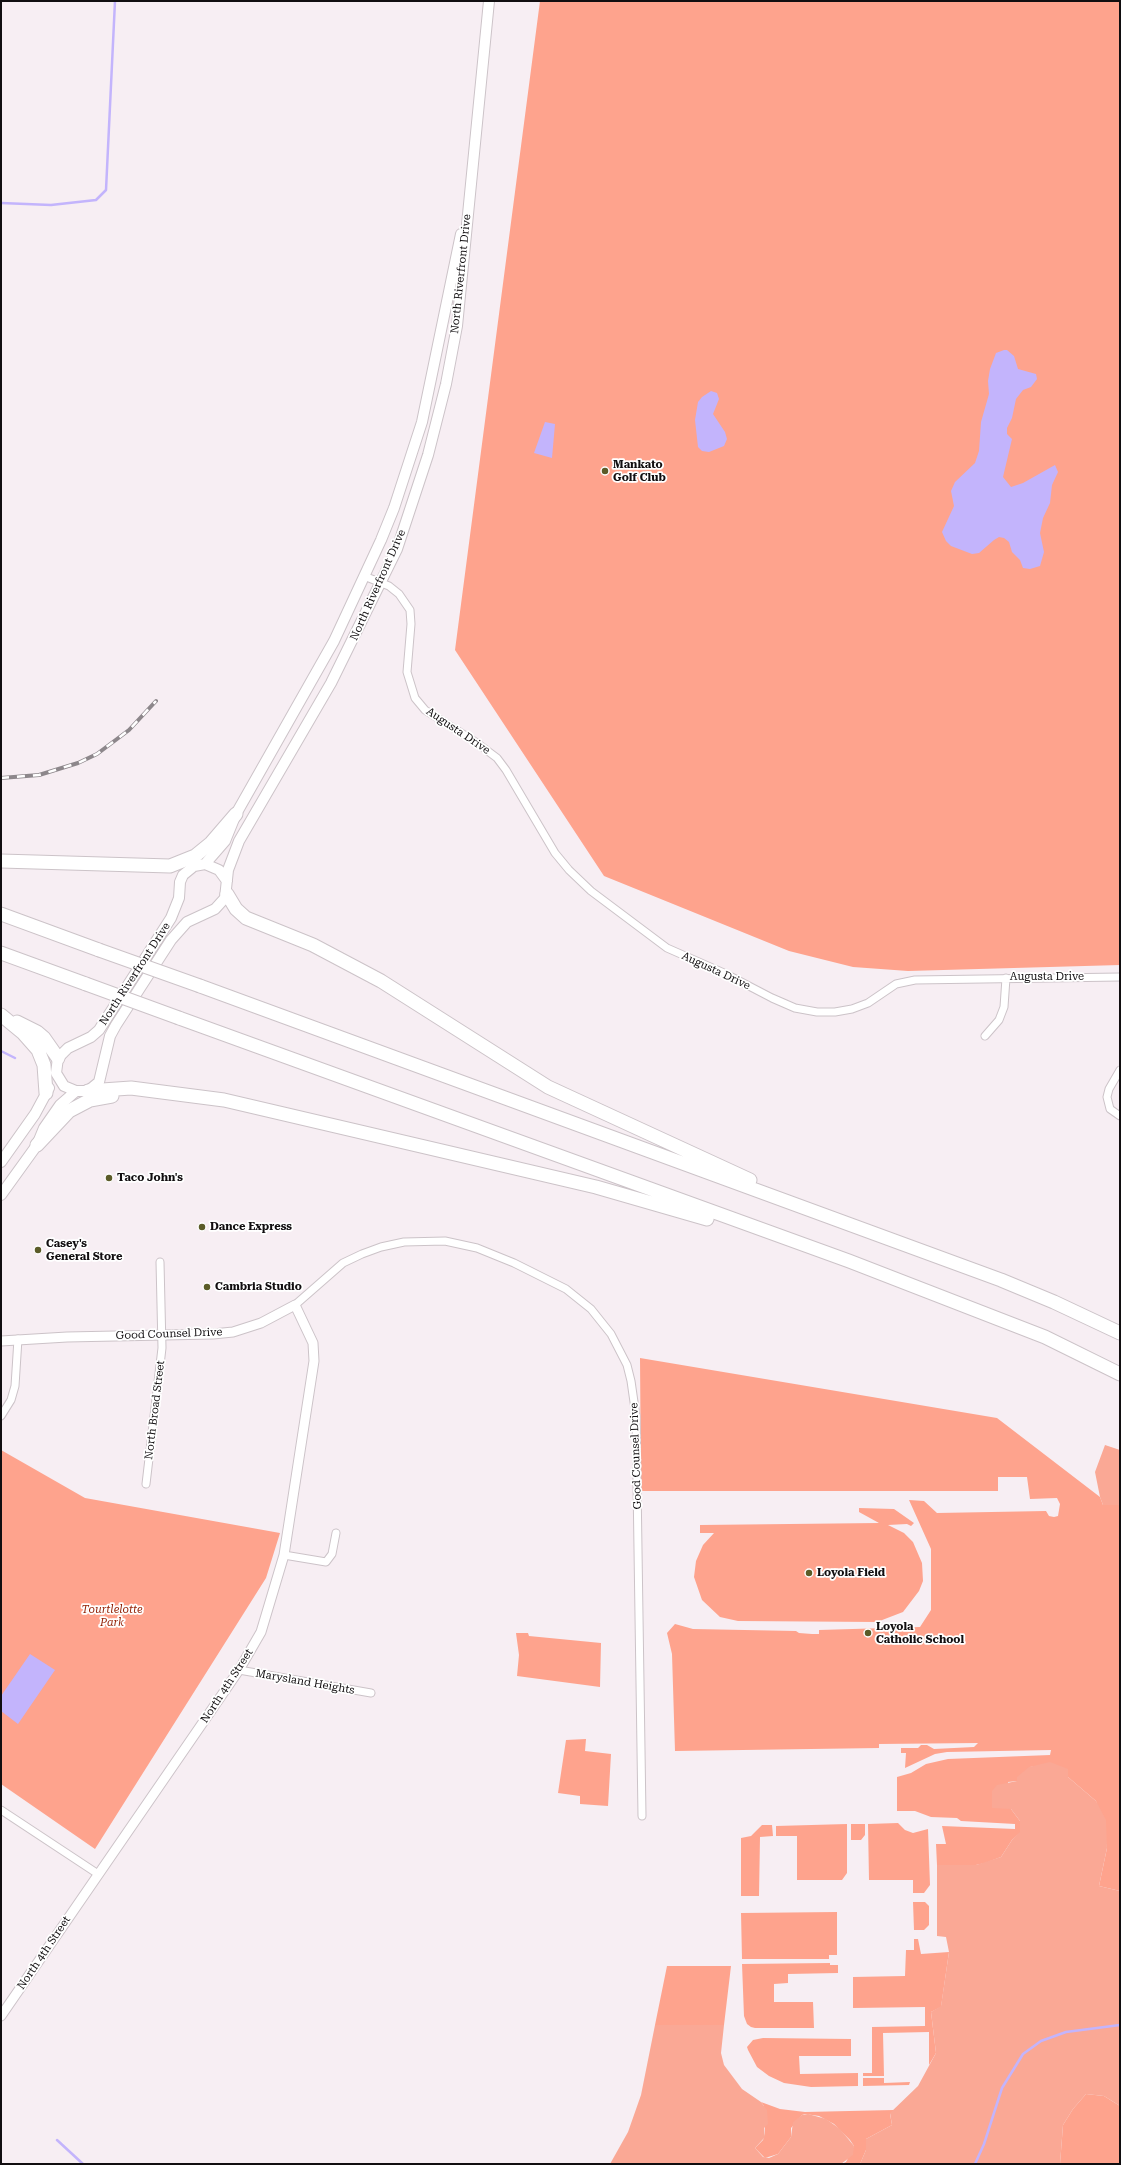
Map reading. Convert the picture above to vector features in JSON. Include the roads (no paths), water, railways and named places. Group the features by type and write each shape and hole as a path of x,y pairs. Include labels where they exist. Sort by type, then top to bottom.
{"highway":[{"path":"1,861 159,866 194,864 195,856 211,843 236,814"},
{"path":"227,887 236,909 246,918 313,945 381,981 548,1087 757,1183 820,1214"},
{"path":"1,914 1001,1280 1054,1302 1120,1333"},
{"path":"1,953 849,1261 1045,1336 1120,1374"},
{"path":"3,1016 37,1032 44,1038 58,1058"},
{"path":"3,1016 23,1032 38,1050 44,1066 46,1093"},
{"path":"82,1091 131,1088 164,1091 224,1100 596,1187 645,1200 849,1261"},
{"path":"37,1145 69,1111 90,1100 118,1095 164,1091"}],"main road":[{"name":"North Riverfront Drive","path":"82,1091 99,1082 110,1036 122,1013 180,928 187,922 215,909 221,904 227,887 228,870 239,841 332,683 348,653 379,582 398,549 428,455 446,384 457,326 489,1"},
{"name":"North Riverfront Drive","path":"58,1058 68,1048 87,1039 99,1030 171,918 179,898 182,878 194,864 225,841 236,814 334,641 381,540 394,508 422,422 469,193"},
{"path":"194,864 219,870 227,887"},
{"path":"1,1162 35,1114 56,1073 58,1058"},
{"path":"56,1073 64,1086 82,1091"},
{"path":"1,1195 37,1145 44,1128 60,1105 82,1091"}],"street":[{"path":"364,576 379,582"},
{"name":"Augusta Drive","path":"379,582 399,594 410,610 411,624 407,672 412,693 425,710 477,743 497,758 506,770 555,853 569,870 591,891 667,948 693,961 724,973 772,998 795,1008 817,1012 835,1012 852,1009 868,1003 896,984 915,980 1120,977"},
{"path":"985,1036 999,1020 1004,1007 1006,978"},
{"path":"1120,1070 1109,1089 1107,1097 1110,1109 1120,1116"},
{"name":"Good Counsel Drive","path":"1,1341 18,1339 200,1335 233,1332 261,1323 295,1305 343,1263 381,1247 404,1242 445,1241 477,1248 514,1263 566,1288 591,1309 611,1334 627,1365 636,1416 642,1816"},
{"name":"North Broad Street","path":"146,1484 159,1385 162,1336 160,1262"},
{"name":"North 4th Street","path":"1,2016 239,1670 261,1632 284,1555 314,1362 313,1343 295,1305"},
{"path":"1,1416 11,1400 15,1386 18,1339"},
{"path":"284,1555 326,1562 332,1554 336,1533"},
{"name":"Marysland Heights","path":"239,1670 371,1693"},
{"path":"1,1810 98,1874"}],"waterway":[{"path":"1,203 51,205 96,200 106,190 115,1"},
{"path":"1,1051 15,1058"},
{"path":"975,2164 984,2144 1002,2088 1023,2054 1041,2041 1066,2032 1120,2025"},
{"path":"57,2140 83,2164"}],"railway":[{"path":"1,778 39,775 78,763 97,754 129,730 156,701"}],"place":[{"name":"Mankato Golf Club","path":"605,471"},
{"name":"Taco John's","path":"109,1178"},
{"name":"Dance Express","path":"202,1227"},
{"name":"Casey's General Store","path":"38,1250"},
{"name":"Cambria Studio","path":"207,1287"},
{"name":"Loyola Field","path":"809,1573"},
{"name":"Loyola Catholic School","path":"868,1633"}],"park label":[{"name":"Tourtlelotte Park","path":"112,1616"}]}
